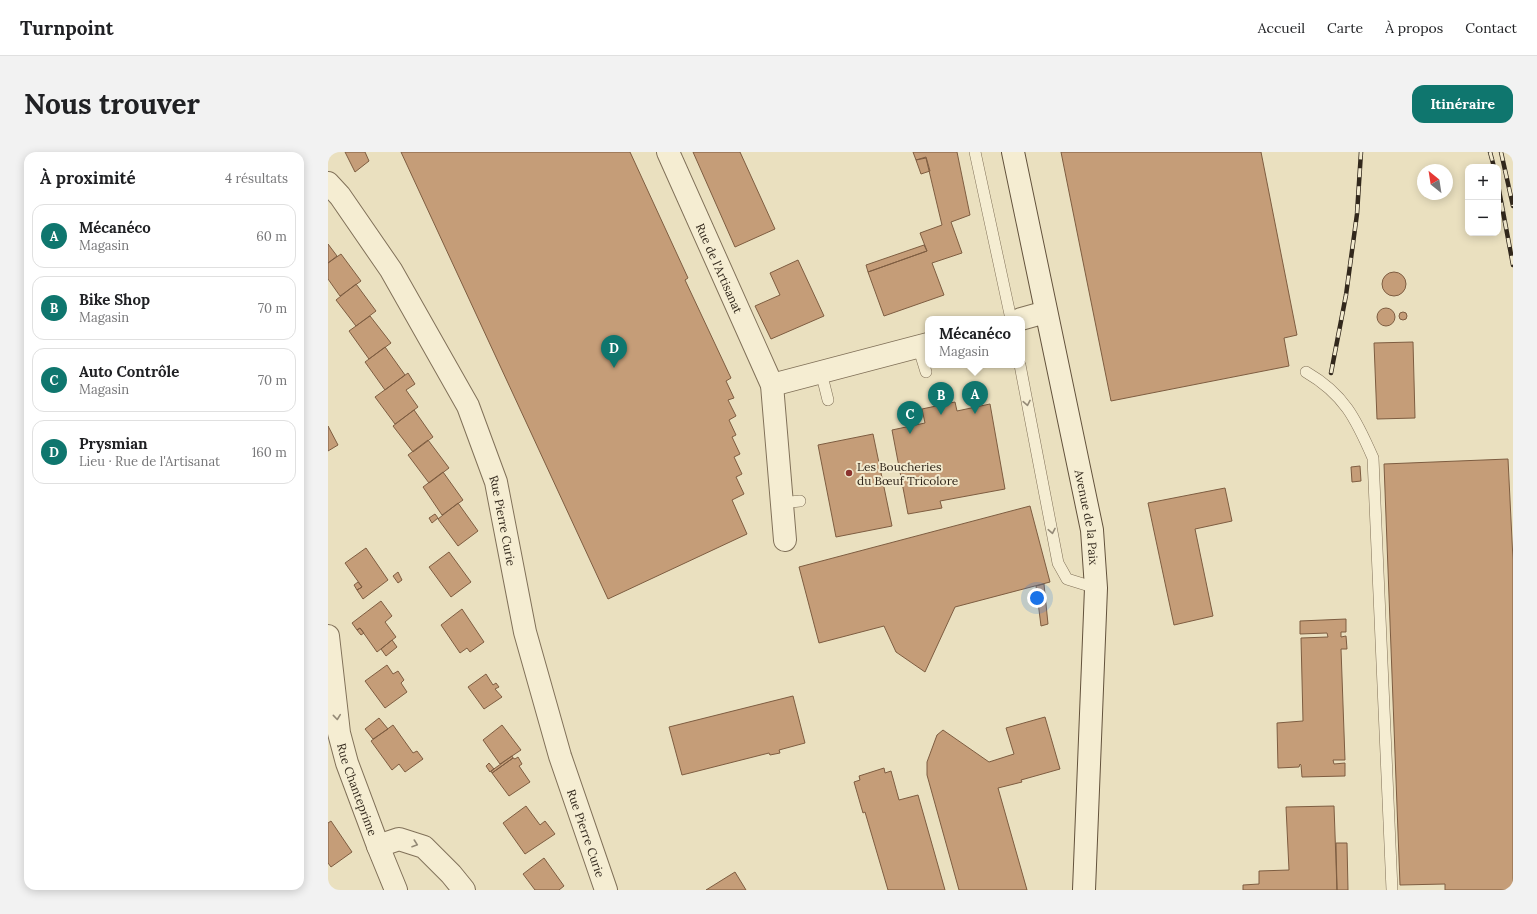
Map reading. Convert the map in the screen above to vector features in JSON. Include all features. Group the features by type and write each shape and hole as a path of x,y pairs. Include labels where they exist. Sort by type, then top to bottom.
{"street":[{"name":"Rue de l'Artisanat","path":"668,152 772,385 791,502 785,540"},
{"name":"Avenue de la Paix","path":"1013,152 1092,530 1096,588 1084,890"},
{"name":"Rue Pierre Curie","path":"328,183 340,196 391,270 468,406 496,482 525,632 560,756 606,890"},
{"path":"1025,318 1046,312"},
{"path":"772,385 923,345"},
{"name":"Rue Chanteprime","path":"328,636 339,733 347,763 396,890"},
{"path":"378,846 399,839 424,847 451,874 464,890"}],"lane":[{"path":"975,152 1010,316"},
{"path":"923,345 925,363"},
{"path":"926,368 926,372"},
{"path":"1021,368 1058,563 1067,579 1096,588"},
{"path":"821,372 828,400"},
{"path":"1306,372 1323,382 1340,398 1360,428 1373,458 1392,890"}],"building":[{"path":"345,152 365,152 369,161 355,172"},
{"path":"401,152 630,152 688,278 685,280 731,378 726,381 734,398 728,400 736,416 729,420 736,435 732,437 740,454 734,457 742,474 736,477 744,494 732,500 747,534 608,599"},
{"path":"693,152 740,152 775,229 735,247"},
{"path":"913,152 957,152 970,215 951,222 962,253 932,263 944,295 884,316 868,272 927,251 920,233 942,225 926,158 916,160"},
{"path":"1061,152 1261,152 1297,335 1284,338 1289,366 1111,401"},
{"path":"926,157 930,171 921,174 916,160"},
{"path":"328,244 337,256 328,263"},
{"path":"924,245 927,251 868,272 866,265"},
{"path":"341,254 361,281 340,296 328,279 328,263"},
{"path":"798,260 824,316 771,339 755,306 780,295 770,273"},
{"path":"1394,272 1403,275 1406,284 1403,293 1394,296 1385,293 1382,284 1385,275"},
{"path":"356,284 376,311 356,326 336,300"},
{"path":"1382,308 1390,308 1395,313 1393,324 1390,326 1382,326 1377,321 1377,313"},
{"path":"1401,312 1405,312 1407,316 1405,320 1401,320 1399,318 1399,314"},
{"path":"370,316 391,343 369,359 349,331"},
{"path":"1413,342 1415,418 1377,419 1374,343"},
{"path":"385,347 405,375 385,390 365,362"},
{"path":"408,373 415,384 406,390 418,407 395,424 375,397"},
{"path":"955,402 957,411 990,404 1005,489 940,501 942,508 908,514 892,430 925,423 922,409"},
{"path":"414,410 433,437 413,452 393,426"},
{"path":"328,426 338,445 328,451"},
{"path":"873,434 892,526 836,537 818,445"},
{"path":"428,440 449,468 429,483 408,455"},
{"path":"1508,459 1513,560 1513,890 1445,890 1445,884 1400,885 1384,464"},
{"path":"1360,466 1361,481 1352,482 1351,467"},
{"path":"443,472 463,500 442,515 423,487"},
{"path":"1225,488 1232,521 1195,529 1213,616 1174,625 1148,503"},
{"path":"458,503 478,531 458,546 438,519"},
{"path":"1030,506 1050,582 955,607 925,672 896,652 884,626 819,643 799,567"},
{"path":"435,514 438,518 432,523 429,518"},
{"path":"366,548 388,580 363,599 357,590 362,587 345,563"},
{"path":"449,552 471,582 451,597 429,567"},
{"path":"398,572 402,580 398,583 393,576"},
{"path":"358,582 362,587 357,590 354,585"},
{"path":"1044,584 1048,624 1041,626 1036,586"},
{"path":"381,601 392,616 385,622 396,637 377,652 360,628 357,630 352,623"},
{"path":"462,609 484,642 470,652 467,648 460,653 441,625"},
{"path":"1346,619 1346,632 1341,632 1341,637 1346,636 1347,649 1341,649 1345,760 1333,760 1334,764 1345,763 1345,776 1302,777 1300,764 1299,767 1278,768 1277,723 1303,721 1301,638 1328,637 1327,633 1300,634 1300,621"},
{"path":"360,628 364,633 361,635 357,630"},
{"path":"392,640 397,647 386,656 381,649"},
{"path":"387,665 393,674 398,671 404,680 401,683 407,692 385,708 365,681"},
{"path":"486,674 493,685 496,683 499,687 495,689 502,697 484,709 468,687"},
{"path":"793,696 805,743 779,750 780,753 770,755 769,753 682,775 669,727"},
{"path":"1045,717 1060,769 1021,780 1022,782 998,788 1027,890 959,890 927,775 927,762 937,735 943,730 989,762 1014,754 1006,728"},
{"path":"379,718 388,729 373,739 365,729"},
{"path":"393,725 413,753 417,751 423,759 405,772 399,764 392,770 371,741"},
{"path":"502,725 521,750 500,764 483,740"},
{"path":"512,756 513,758 492,773 491,771"},
{"path":"518,757 522,764 519,766 530,782 509,796 492,773 513,758 515,759"},
{"path":"489,763 494,769 490,772 486,766"},
{"path":"884,768 885,773 891,771 899,800 918,795 945,890 888,890 865,812 863,813 854,782 860,780 859,776"},
{"path":"526,806 540,825 545,821 555,834 525,854 503,823"},
{"path":"1334,806 1337,890 1243,890 1243,885 1259,884 1259,871 1289,870 1286,807"},
{"path":"331,821 352,852 331,867 328,863 328,823"},
{"path":"1336,843 1347,843 1348,890 1337,890"},
{"path":"544,858 564,886 559,890 535,890 523,874"},
{"path":"735,872 746,890 706,890"}],"railway":[{"path":"1331,373 1346,295 1357,214 1361,152"},
{"path":"1490,152 1493,164"},
{"path":"1501,152 1513,206"},
{"path":"1501,200 1513,265"}],"place":[{"name":"Prysmian","path":"614,368"},
{"name":"Mécanéco","path":"975,414"},
{"name":"Bike Shop","path":"941,415"},
{"name":"Auto Contrôle","path":"910,434"},
{"name":"Les Boucheries du Bœuf Tricolore","path":"849,473"}]}
